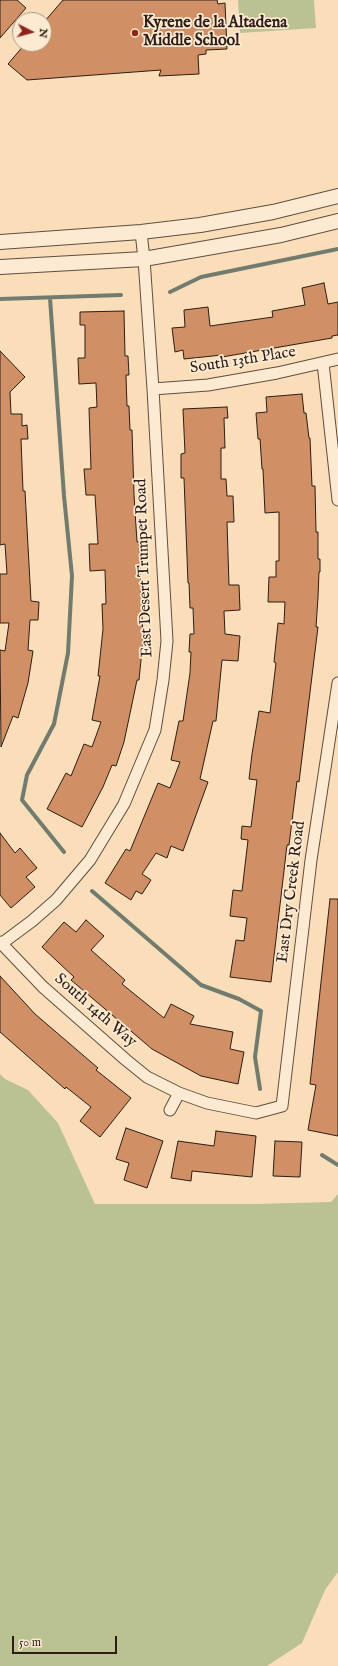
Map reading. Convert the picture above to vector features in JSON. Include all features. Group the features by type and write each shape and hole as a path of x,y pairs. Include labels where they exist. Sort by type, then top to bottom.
{"street":[{"path":"0,242 141,232 200,225 273,212 338,196"},
{"path":"0,267 144,259 281,235 338,221"},
{"name":"East Desert Trumpet Road","path":"0,943 32,921 56,900 90,860 124,804 155,730 167,641 153,388 141,232"},
{"name":"South 13th Place","path":"153,388 208,385 277,373 338,359"},
{"path":"323,363 338,500"},
{"name":"East Dry Creek Road","path":"282,1106 311,860 338,683"},
{"name":"South 14th Way","path":"0,943 43,987 126,1060 148,1077 179,1093 207,1103 256,1113 282,1106"},
{"path":"170,1110 179,1093"}],"green space":[{"path":"238,0 314,0 316,28 240,33"},
{"path":"0,1074 5,1079 28,1090 58,1123 95,1204 256,1204 331,1202 338,1194 338,1572 325,1590 302,1643 267,1666 0,1666"}],"building":[{"path":"0,0 17,0 26,8 23,12 12,12 12,24 0,38"},
{"name":"Kyrene de la Altadena Middle School","path":"63,0 217,0 218,4 225,3 227,49 206,50 206,54 198,55 199,74 159,76 161,70 27,80 8,64 18,52 52,52 52,13"},
{"path":"324,283 328,304 338,302 338,335 332,336 332,338 222,357 222,355 184,359 183,350 175,352 172,328 185,327 184,310 208,307 210,326 273,317 272,311 305,305 302,288"},
{"path":"124,311 125,356 128,356 129,375 126,375 127,406 129,406 130,430 132,430 134,495 137,542 139,542 143,640 139,680 137,680 124,742 116,766 112,765 103,787 82,827 47,809 66,773 71,776 84,744 92,747 101,722 92,720 100,676 98,676 103,629 102,604 106,604 105,570 90,571 89,544 98,544 95,495 86,495 84,469 91,469 89,408 97,407 96,383 79,384 78,358 85,358 85,325 80,325 80,312"},
{"path":"0,351 25,377 10,392 11,414 22,414 22,426 27,425 28,439 21,439 23,491 25,491 31,601 39,602 38,620 30,620 28,650 33,651 28,683 18,718 13,716 1,747 0,650 5,651 9,623 0,623 0,574 7,574 5,544 0,545"},
{"path":"302,394 304,413 306,413 310,438 312,486 315,486 316,532 318,532 318,559 320,559 316,627 318,627 299,782 297,781 289,845 287,845 271,982 230,977 236,940 244,941 247,918 230,916 233,890 242,891 248,840 241,839 242,826 251,827 257,780 249,779 252,754 259,711 270,713 276,663 274,662 278,623 284,624 285,602 268,602 269,577 276,577 276,561 279,561 279,512 265,513 263,469 260,439 258,439 256,413 267,412 266,397"},
{"path":"227,407 228,418 224,418 225,448 221,448 221,479 226,479 227,496 233,496 234,522 227,522 229,585 239,585 240,610 224,611 225,634 240,636 238,661 222,660 216,721 213,721 200,779 208,782 183,851 171,846 167,858 156,853 142,874 151,880 142,894 136,891 131,900 105,883 126,849 130,851 158,783 170,788 180,762 171,760 179,721 183,721 190,673 190,634 194,634 193,608 190,608 188,583 184,478 181,478 181,454 185,453 183,409"},
{"path":"0,833 15,853 20,848 37,868 26,877 35,887 11,908 0,895"},
{"path":"330,899 338,899 338,1136 308,1130 316,1085 310,1084"},
{"path":"86,920 104,936 91,950 125,980 122,984 164,1018 171,1004 194,1016 190,1024 233,1032 230,1049 244,1052 238,1084 201,1076 152,1049 71,980 74,977 42,947 64,922 76,932"},
{"path":"0,976 35,1014 98,1068 96,1070 131,1098 100,1137 80,1121 91,1107 66,1087 65,1089 0,1032"},
{"path":"126,1128 163,1141 147,1188 124,1180 129,1163 116,1159"},
{"path":"216,1131 256,1136 252,1177 192,1171 191,1181 171,1178 178,1141 214,1146"},
{"path":"275,1141 302,1142 300,1177 273,1176"}],"waterway":[{"path":"170,292 201,277 338,249"},
{"path":"0,299 121,295"},
{"path":"50,298 64,496 72,576 68,653 54,724 27,775 22,800 64,852"},
{"path":"92,891 201,985 239,999 261,1011 255,1057 260,1089"},
{"path":"322,1155 338,1165"}],"place":[{"name":"Kyrene de la Altadena Middle School","path":"135,33"}]}
